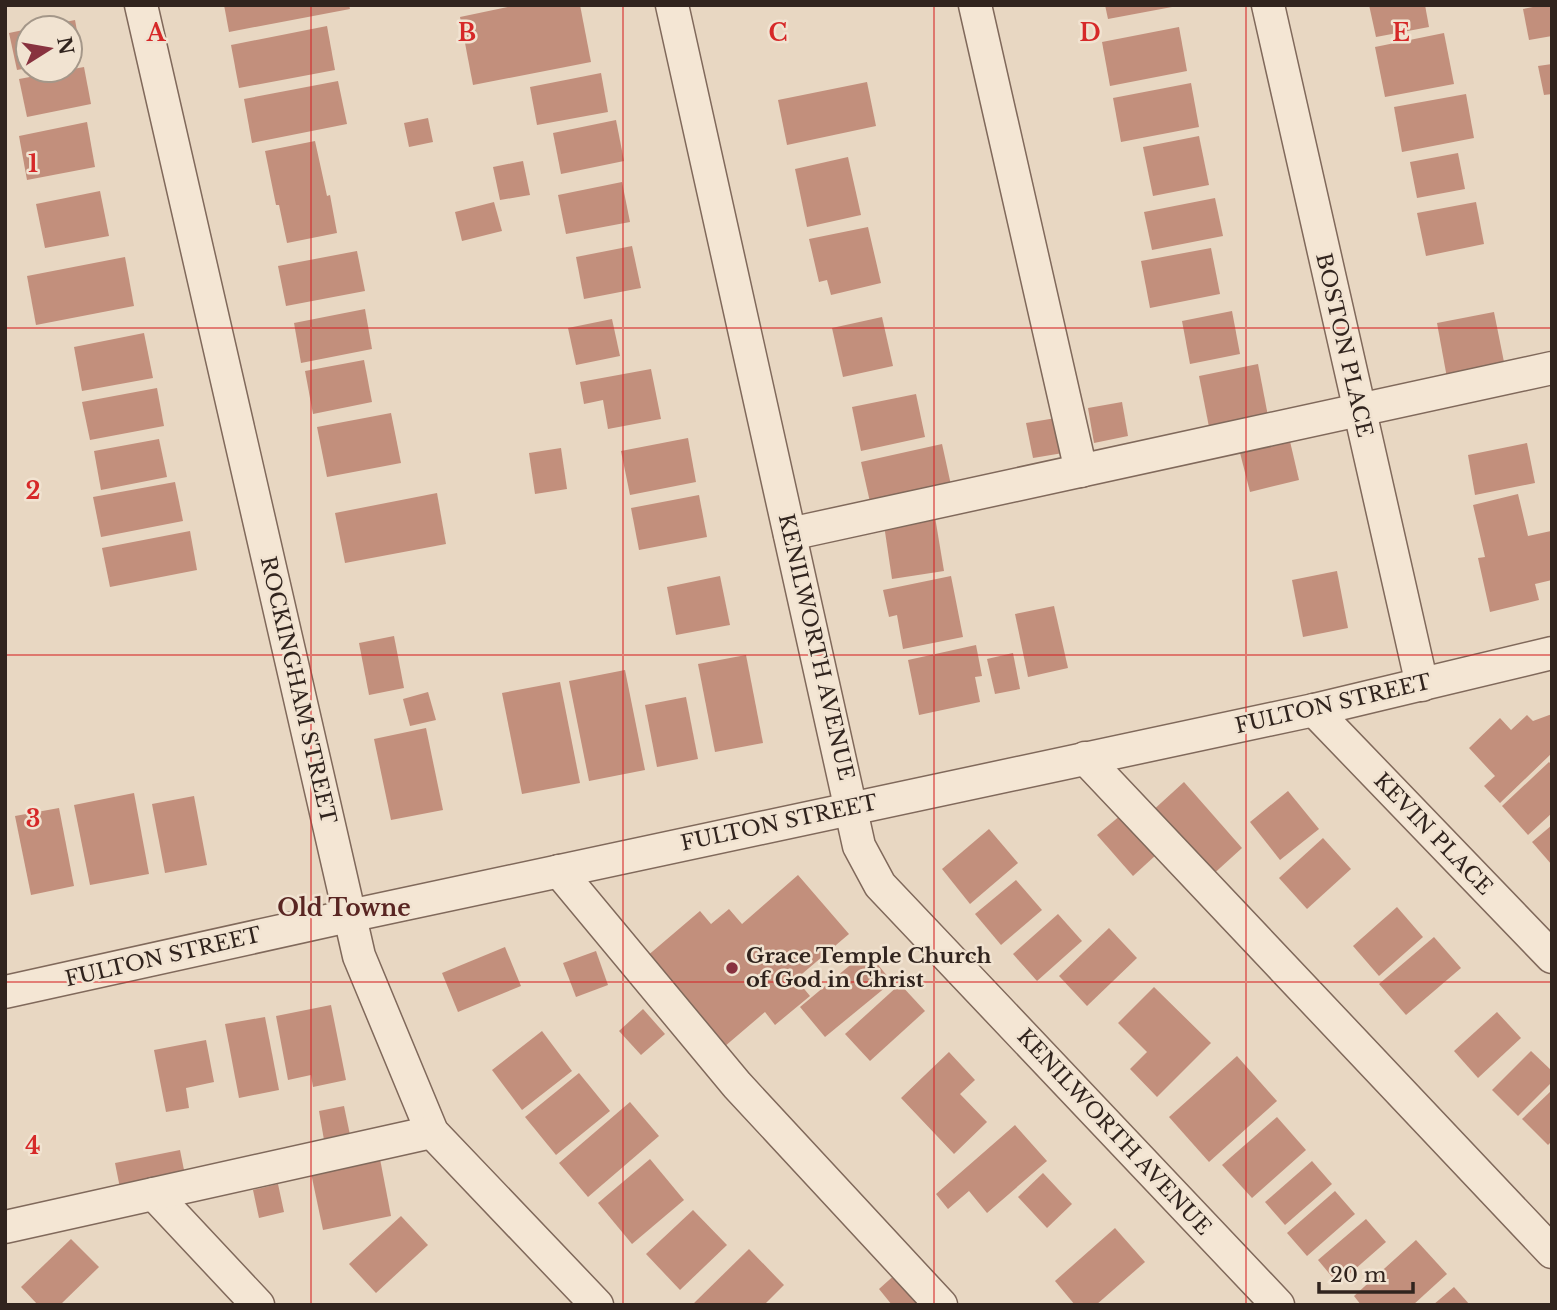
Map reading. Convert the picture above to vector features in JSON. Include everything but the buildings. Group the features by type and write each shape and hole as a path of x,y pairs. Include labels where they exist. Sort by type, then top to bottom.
{"street":[{"name":"ROCKINGHAM STREET","path":"141,5 359,956 432,1132 597,1305"},
{"name":"KENILWORTH AVENUE","path":"672,5 859,846 880,885 1278,1305"},
{"path":"975,5 1081,471"},
{"name":"BOSTON PLACE","path":"1268,5 1422,685"},
{"path":"790,534 1552,368"},
{"name":"FULTON STREET","path":"5,992 1314,710 1552,653"},
{"name":"KEVIN PLACE","path":"1314,710 1552,957"},
{"path":"1085,758 1552,1252"},
{"path":"559,871 737,1085 941,1305"},
{"path":"5,1227 432,1132"},
{"path":"154,1194 258,1305"}],"place":[{"name":"Grace Temple Church of God in Christ","path":"732,968"}],"district":[{"name":"Old Towne","path":"344,908"}]}
